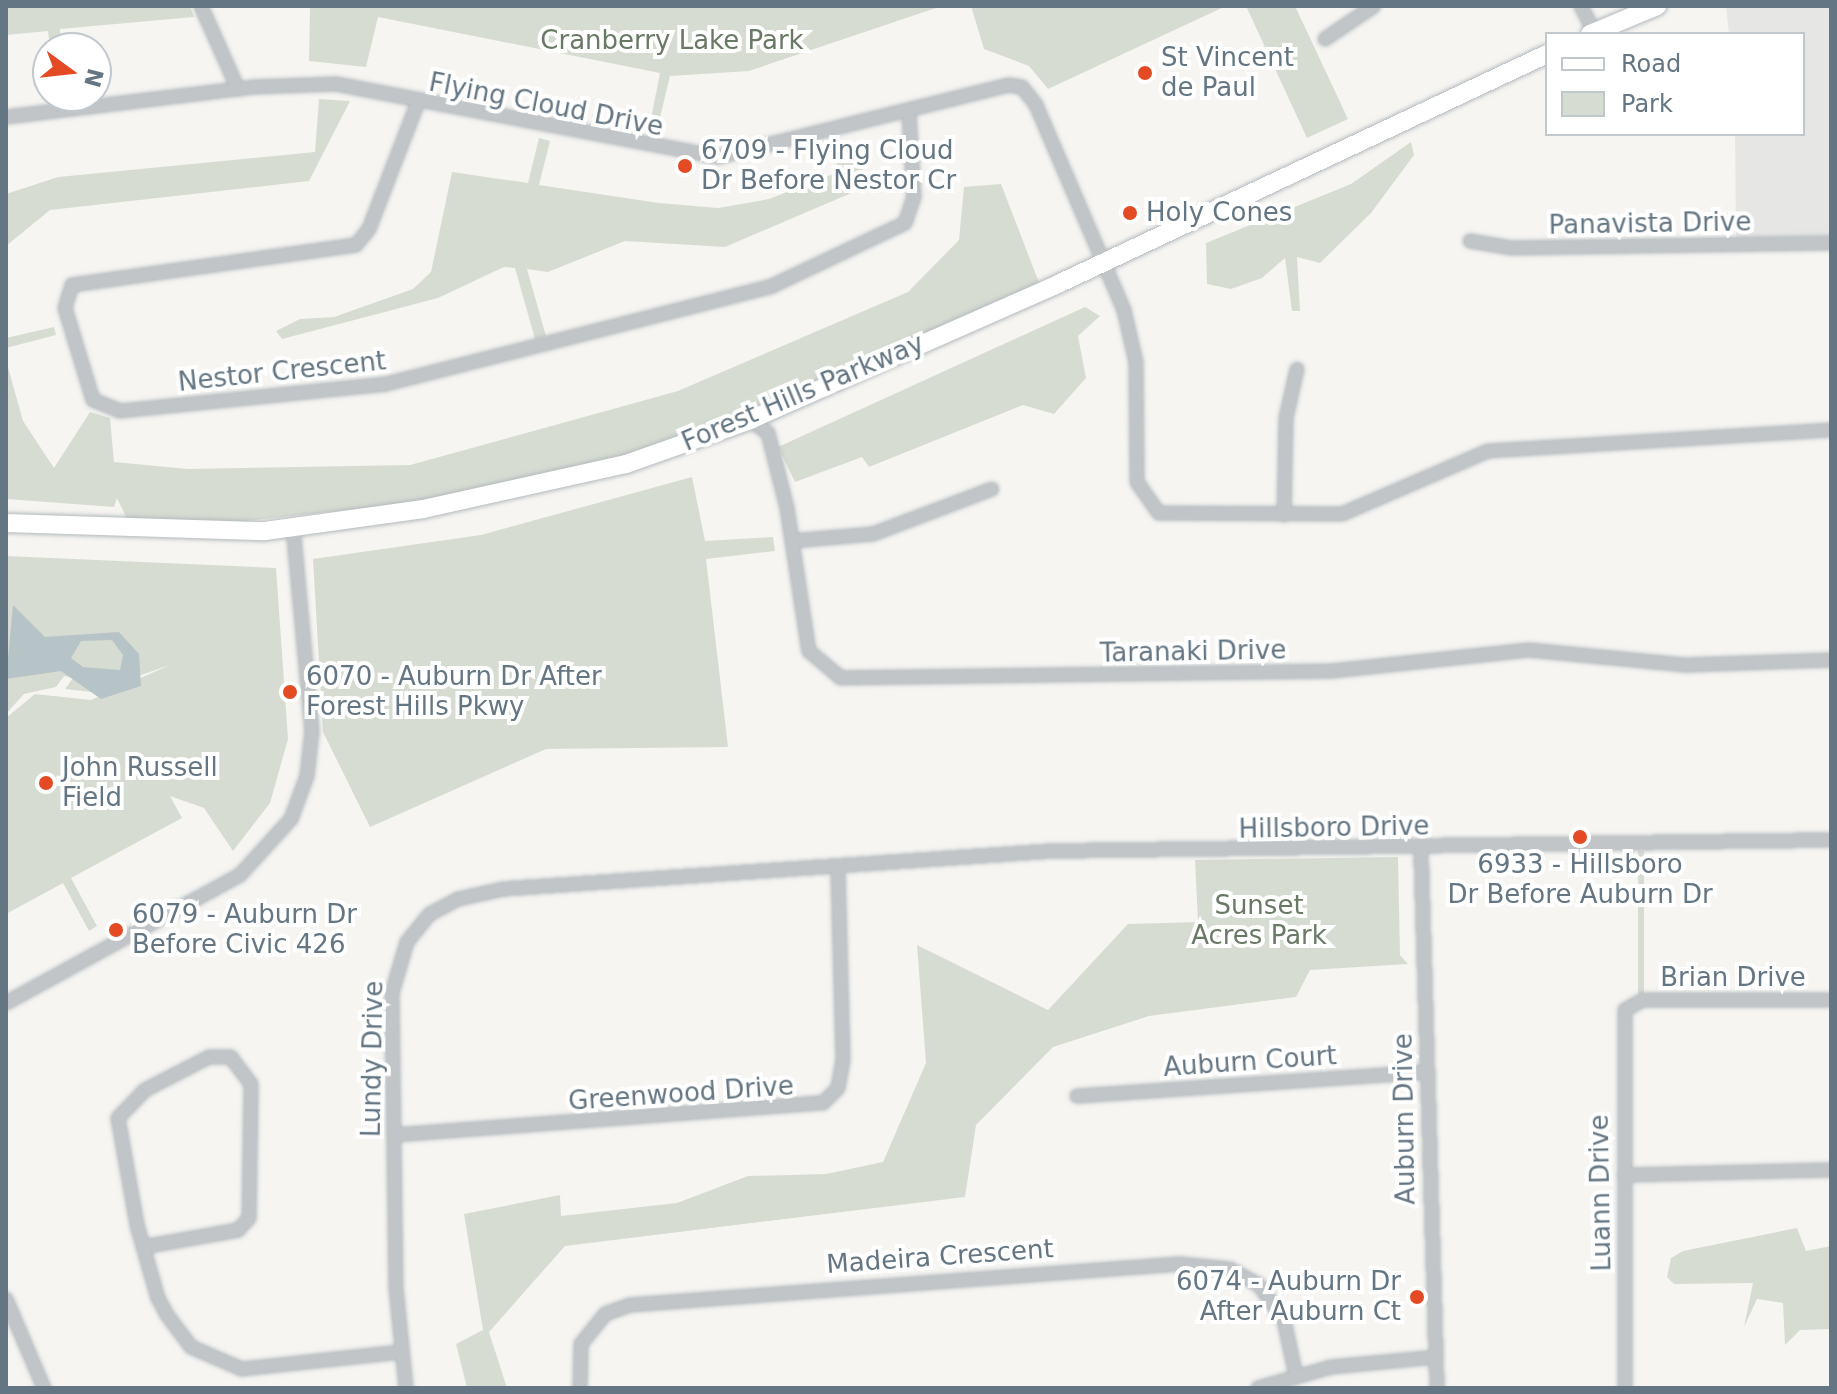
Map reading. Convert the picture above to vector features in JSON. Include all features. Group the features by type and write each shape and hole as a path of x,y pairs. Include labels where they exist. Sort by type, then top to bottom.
{"main road":[{"path":"1594,32 1657,6"},
{"name":"Forest Hills Parkway","path":"6,523 194,532 293,526 551,482 750,420 1105,261 1545,55"}],"street":[{"path":"201,6 238,89"},
{"path":"1325,39 1374,6"},
{"path":"1581,6 1592,32"},
{"name":"Flying Cloud Drive","path":"6,117 238,89 336,84 718,157 909,112 998,86 1022,87 1105,261"},
{"name":"Nestor Crescent","path":"418,102 369,229 356,245 72,285 65,308 93,400 120,411 386,384 793,279 908,219 914,197 909,112"},
{"name":"Panavista Drive","path":"1470,241 1512,248 1831,243"},
{"path":"1105,261 1134,342 1143,498 1171,517 1284,515 1363,509 1488,451 1831,430"},
{"path":"1284,515 1286,418 1297,369"},
{"name":"Taranaki Drive","path":"750,420 768,433 792,541 809,651 841,678 1332,671 1529,650 1686,665 1831,660"},
{"path":"792,541 873,534 992,489"},
{"path":"6,1003 240,875 291,819 307,776 312,731 293,526"},
{"name":"Hillsboro Drive","path":"838,866 1052,851 1421,849 1831,840"},
{"name":"Auburn Drive","path":"1421,849 1425,1072 1437,1388"},
{"name":"Greenwood Drive","path":"394,1135 823,1103 838,1088 843,1060 838,866"},
{"name":"Lundy Drive","path":"406,1388 394,1135 394,975 407,942 442,906 503,889 838,866"},
{"name":"Brian Drive","path":"1635,1003 1831,1000"},
{"name":"Luann Drive","path":"1625,1388 1620,1029 1635,1003"},
{"path":"143,1247 238,1230 249,1218 251,1084 231,1057 209,1057 122,1108 117,1135 143,1247 158,1298 178,1333 227,1366 260,1370 402,1352"},
{"name":"Auburn Court","path":"1077,1096 1425,1072"},
{"path":"1624,1175 1831,1170"},
{"name":"Madeira Crescent","path":"580,1388 581,1344 605,1314 630,1305 1179,1264 1230,1269 1266,1291 1284,1320 1296,1376"},
{"path":"6,1299 44,1388"},
{"path":"1258,1388 1296,1376 1436,1357"}],"shaded area":[{"path":"1726,6 1831,6 1831,236 1736,238 1735,136 1805,136 1805,32 1729,32"},
{"path":"13,605 45,637 119,632 139,654 141,686 101,699 61,671 6,679","holes":["112,640 123,655 120,670 83,667 71,658 81,641"]}],"green space":[{"path":"6,6 190,6 194,17 60,29 60,32 6,35"},
{"name":"Cranberry Lake Park","path":"310,6 942,6 749,71 670,76 657,130 649,129 660,73 378,17 366,67 309,61"},
{"path":"971,6 1226,6 1048,89 1029,66 984,49"},
{"path":"1246,6 1295,6 1348,119 1307,138"},
{"path":"319,99 350,101 309,181 50,210 6,246 6,194 58,177 315,152"},
{"path":"539,138 550,141 539,185 659,203 718,208 769,199 838,172 835,149 863,145 863,180 849,194 725,247 625,241 548,272 527,269 546,336 535,339 515,268 504,267 438,298 282,339 276,331 300,319 334,317 413,289 431,272 452,172 528,183"},
{"path":"1411,142 1414,155 1371,213 1320,263 1297,257 1300,311 1292,311 1285,258 1262,278 1231,289 1207,284 1206,243 1351,184"},
{"path":"1001,184 1040,285 647,453 475,496 207,525 130,525 117,498 114,507 6,499 6,360 23,421 54,468 90,412 110,418 114,462 188,469 410,465 678,391 908,292 959,240 964,187"},
{"path":"1085,307 1100,316 1078,336 1086,378 1054,414 1023,405 869,467 862,457 795,482 778,447"},
{"path":"54,327 56,335 6,348 6,338"},
{"path":"692,477 705,541 773,537 775,551 706,559 728,747 546,749 370,827 323,732 313,559 481,535"},
{"path":"6,556 276,568 288,739 270,803 233,851 204,808 170,796 182,818 71,878 97,926 89,931 63,883 6,914 6,718 35,694 91,700 170,665 92,692 65,689 73,678 64,676 56,687 24,694 6,714"},
{"path":"1638,851 1644,851 1644,994 1638,994"},
{"name":"Sunset Acres Park","path":"1398,857 1400,955 1408,964 1310,970 1296,997 1149,1016 1053,1047 976,1125 965,1197 565,1246 489,1332 507,1388 467,1388 456,1344 483,1330 464,1214 560,1195 561,1216 677,1203 748,1176 826,1174 883,1162 926,1063 917,945 1048,1010 1128,924 1198,922 1195,860"},
{"path":"1797,1228 1806,1251 1831,1246 1831,1329 1800,1330 1785,1345 1783,1303 1757,1299 1744,1327 1753,1283 1674,1284 1667,1277 1671,1258 1683,1251"}],"place":[{"name":"St Vincent de Paul","path":"1145,73"},
{"name":"6709 - Flying Cloud Dr Before Nestor Cr","path":"685,166"},
{"name":"Holy Cones","path":"1130,213"},
{"name":"6070 - Auburn Dr After Forest Hills Pkwy","path":"290,692"},
{"name":"John Russell Field","path":"46,783"},
{"name":"6933 - Hillsboro Dr Before Auburn Dr","path":"1580,837"},
{"name":"6079 - Auburn Dr Before Civic 426","path":"116,930"},
{"name":"6074 - Auburn Dr After Auburn Ct","path":"1417,1297"}]}
